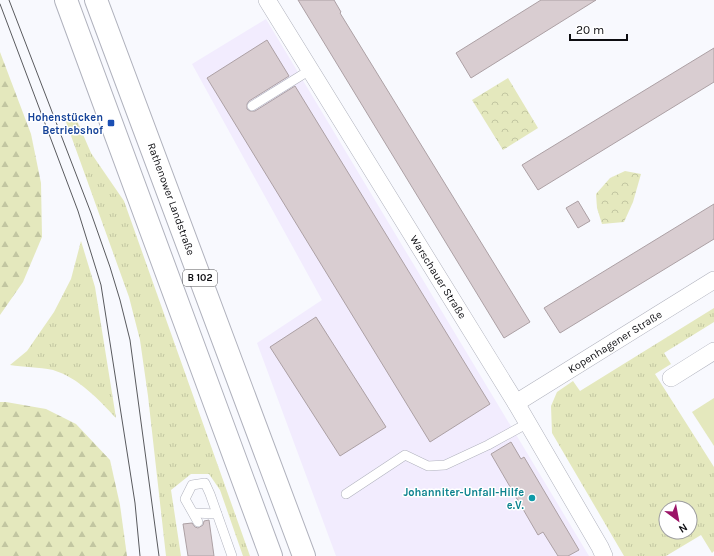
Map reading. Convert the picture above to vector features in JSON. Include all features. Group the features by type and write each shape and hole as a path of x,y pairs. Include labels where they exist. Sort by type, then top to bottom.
{"main road":[{"name":"B 102","path":"66,0 271,556"},
{"name":"Rathenower Landstraße","path":"96,0 304,556"}],"street":[{"name":"Warschauer Straße","path":"267,0 516,403 604,556"},
{"name":"Kopenhagener Straße","path":"516,403 714,280"},
{"path":"671,378 714,351"}],"lane":[{"path":"252,106 310,70"},
{"path":"346,494 405,455 428,466 445,465 488,445 528,423"},
{"path":"217,514 196,518 185,499 192,485 205,483 210,494 232,556"}],"shaded area":[{"path":"266,19 589,556 336,556 257,343 322,300 192,64"}],"green space":[{"path":"0,52 31,134 41,183 42,237 23,282 0,315"},
{"path":"508,78 538,128 503,150 472,100"},
{"path":"75,116 91,153 124,201 250,556 243,556 220,490 209,474 191,474 171,490 181,556 166,556 148,396 140,340 129,297 65,119"},
{"path":"625,171 641,174 633,202 624,222 602,224 597,208 596,194 610,178"},
{"path":"81,241 95,287 116,418 88,390 71,378 53,370 10,365 27,351 54,312 71,279"},
{"path":"714,308 714,322 664,353 671,364 655,374 714,467 714,551 712,553 701,535 698,537 698,500 658,500 658,540 693,540 666,556 624,556 552,433 551,406 557,392 573,381 580,391"},
{"path":"714,398 714,446 692,412"},
{"path":"0,402 46,409 76,424 110,460 120,505 127,556 0,556"}],"building":[{"path":"298,0 334,0 341,12 340,13 530,322 504,338"},
{"path":"541,0 596,0 471,78 456,53"},
{"path":"267,40 289,76 249,101 247,104 247,109 250,111 255,111 295,86 490,404 430,442 207,78"},
{"path":"714,48 714,82 538,190 522,165"},
{"path":"578,201 590,221 578,228 566,208"},
{"path":"714,204 714,239 560,333 544,308"},
{"path":"316,317 386,427 340,456 270,347"},
{"name":"Johanniter-Unfall-Hilfe e.V.","path":"511,442 521,459 524,457 579,550 568,556 558,556 543,532 538,535 491,454"},
{"path":"209,520 214,556 188,556 183,524 192,523 198,528 203,525 204,521"}],"tram line":[{"path":"9,0 91,213 120,300 130,340 159,556"},
{"path":"0,4 78,211 101,285 135,503 140,556"}],"place":[{"name":"Hohenstücken Betriebshof","path":"111,123"},
{"name":"Johanniter-Unfall-Hilfe e.V.","path":"532,498"}]}
